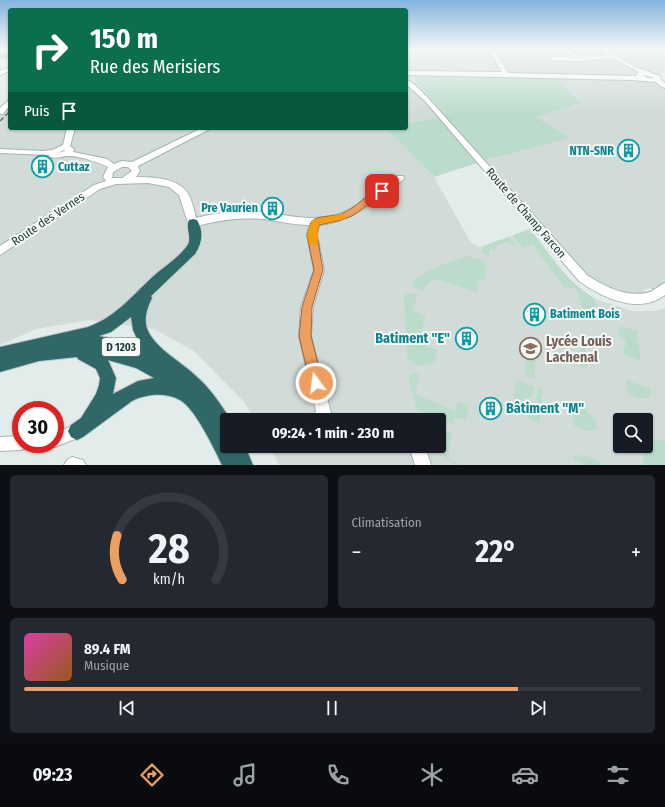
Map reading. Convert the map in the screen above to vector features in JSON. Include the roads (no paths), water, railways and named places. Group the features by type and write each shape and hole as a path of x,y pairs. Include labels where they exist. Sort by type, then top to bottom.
{"highway":[{"path":"42,345 88,334 106,327 125,314 191,251 197,238 193,223"},
{"path":"148,291 138,314 139,327 142,336 191,390"},
{"name":"D 1203","path":"0,355 42,345 91,343 127,348 163,362 191,390 232,465"},
{"path":"77,351 102,364 107,373 108,379 107,389 101,402 90,418 77,431"},
{"name":"D 1203","path":"0,364 39,354 77,351 113,354 140,362 191,390 209,403 220,419"},
{"path":"77,431 96,419 126,394 141,387 152,386 191,390"},
{"path":"239,453 244,465"}],"street":[{"path":"639,71 651,76 665,86"},
{"path":"408,78 506,74 604,78 651,76"},
{"name":"Route de Champ Farcon","path":"408,80 583,278 601,290 628,298 641,299 655,296 665,288"},
{"path":"0,112 8,103"},
{"path":"67,150 71,130"},
{"path":"135,168 204,130"},
{"path":"0,151 53,152 60,148 104,162 114,167"},
{"path":"110,179 108,172 114,167 125,164 135,168 158,182 172,185 182,192 193,223 230,214 266,216 315,222 338,218 358,209 400,178"},
{"path":"126,180 134,175 135,168"},
{"name":"Route des Vernes","path":"0,251 110,179 140,179 158,182"},
{"path":"315,222 312,235 318,270 307,307 305,336 324,413"},
{"path":"64,436 77,431"},
{"path":"0,444 12,443"},
{"path":"419,453 423,465"},
{"path":"72,465 78,465"}],"railway":[{"path":"0,121 8,113"}],"place":[{"name":"NTN-SNR","path":"629,151"},
{"name":"Cuttaz","path":"43,167"},
{"name":"Pre Vaurien","path":"273,208"},
{"name":"Batiment Bois","path":"534,314"},
{"name":"Batiment \"E\"","path":"466,338"},
{"name":"Lycée Louis Lachenal","path":"530,349"},
{"name":"Bâtiment \"M\"","path":"490,408"}]}
